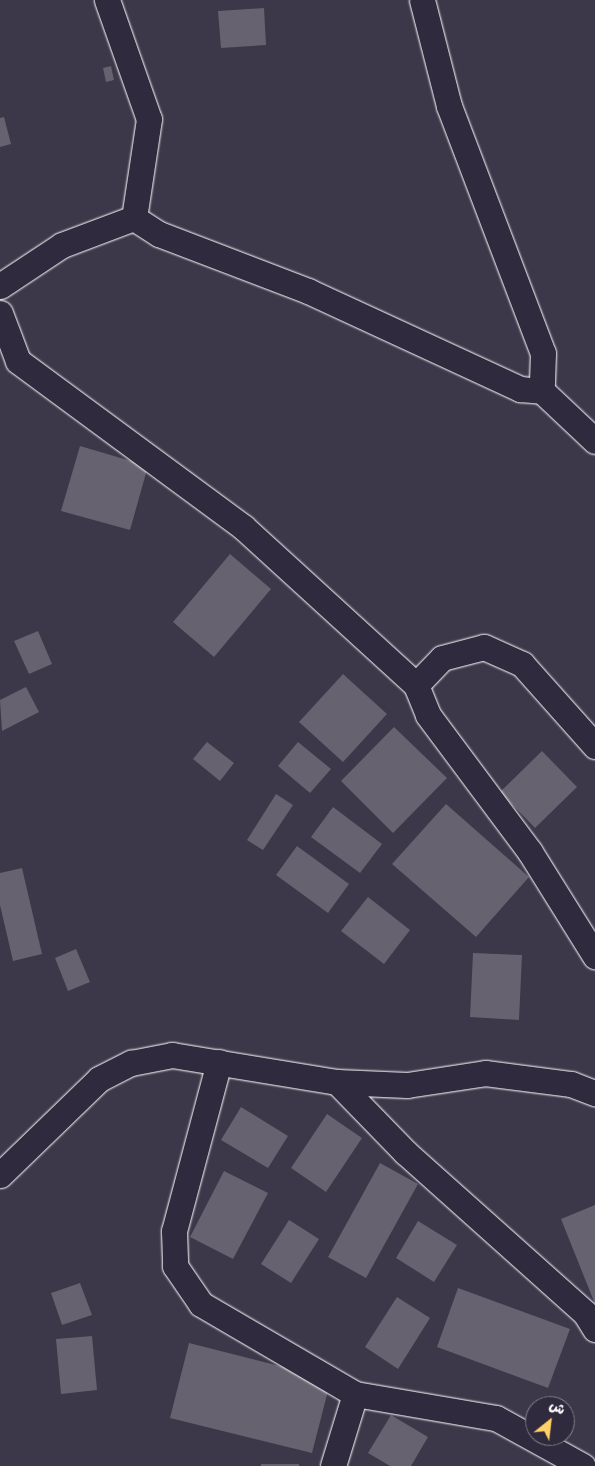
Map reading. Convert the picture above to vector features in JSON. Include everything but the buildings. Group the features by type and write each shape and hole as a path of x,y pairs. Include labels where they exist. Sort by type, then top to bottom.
{"street":[{"path":"107,0 150,119 134,218"},
{"path":"423,1 449,106 543,353 542,391"},
{"path":"0,286 62,245 134,218"},
{"path":"134,218 159,234 308,291 520,390 542,391 595,441"},
{"path":"0,313 18,361 243,527 416,685 428,715 530,852 595,956"},
{"path":"416,685 442,658 484,647 522,664 595,746"},
{"path":"0,1175 99,1079 131,1063 172,1055 337,1082 407,1085 485,1073 571,1084 595,1093"},
{"path":"219,1062 174,1231 175,1266 201,1304 355,1394 496,1418 583,1466"},
{"path":"337,1082 406,1152 585,1313 595,1329"},
{"path":"333,1466 355,1394"}]}
